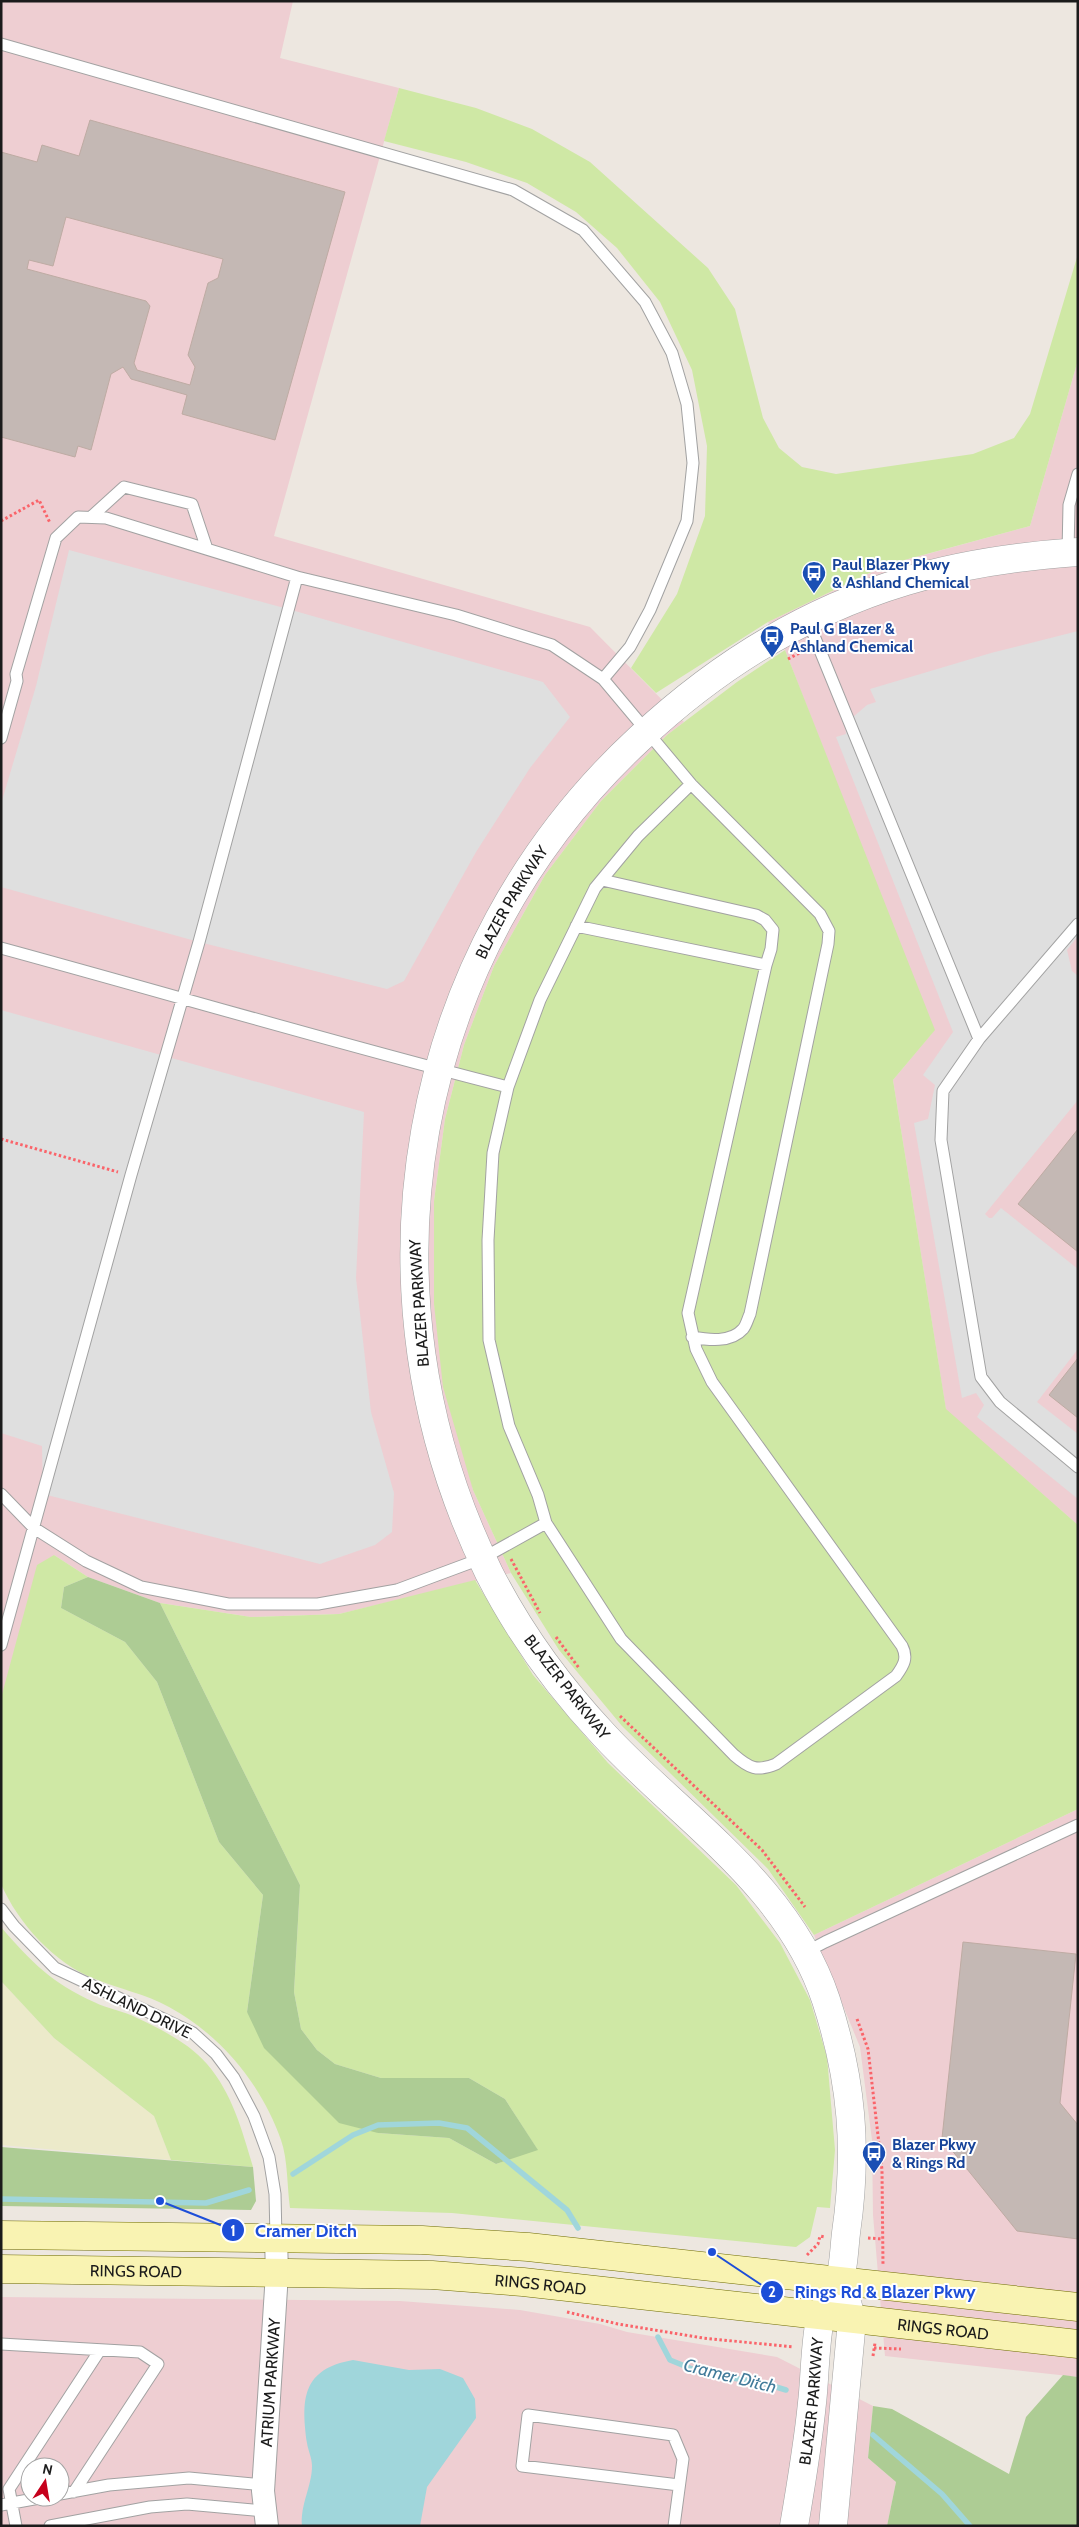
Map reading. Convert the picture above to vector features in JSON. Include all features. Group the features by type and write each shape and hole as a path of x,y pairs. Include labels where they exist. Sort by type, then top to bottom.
{"main road":[{"name":"RINGS ROAD","path":"1,2235 422,2240 518,2247 1078,2307"},
{"name":"RINGS ROAD","path":"1,2269 432,2276 523,2282 821,2316 864,2334 1078,2344"}],"street":[{"name":"BLAZER PARKWAY","path":"794,2526 808,2445 821,2316 840,2281 852,2169 850,2102 837,2036 823,1992 806,1952 775,1905 744,1869 611,1742 576,1703 533,1648 494,1552 470,1532 444,1457 429,1403 417,1322 413,1244 416,1198 425,1127 438,1069 457,1009 488,939 528,870 586,792 612,763 675,704 764,643 812,632 906,581 1001,559 1073,552"},
{"name":"ATRIUM PARKWAY","path":"266,2518 264,2485 277,2273 276,2239"},
{"name":"BLAZER PARKWAY","path":"833,2526 864,2334 840,2281"}],"lane":[{"path":"1,44 513,190 583,230 645,302 672,353 687,404 692,463 687,520 669,569 630,647 603,679"},
{"path":"1073,552 1070,505 1078,474"},
{"path":"90,517 124,487 192,504 207,549"},
{"path":"1,738 17,681 16,674 56,538 78,517 106,518 297,577 456,615 552,645 603,679 691,784 820,914 829,931 828,944 750,1314 743,1329 732,1336 714,1340 692,1337"},
{"path":"1,1645 131,1176 199,942 297,577"},
{"path":"812,632 979,1039"},
{"path":"602,880 756,915 765,920 773,930 772,949 766,965 688,1313 692,1337 712,1382 906,1654 904,1665 896,1676 776,1764 762,1770 751,1767 734,1755 620,1639 546,1523 536,1488 509,1426 489,1340 488,1240 493,1153 508,1087 540,1000 576,926 602,880 638,836 691,784"},
{"path":"1078,924 979,1039 944,1091 941,1140 981,1377 1000,1402 1078,1467"},
{"path":"576,926 766,965"},
{"path":"1,948 508,1087"},
{"path":"1,1494 34,1528 86,1560 141,1587 228,1604 318,1604 397,1590 494,1552 546,1523"},
{"path":"806,1952 1078,1825"},
{"name":"ASHLAND DRIVE","path":"1,1908 14,1926 55,1968 193,2033 216,2054 234,2078 254,2116 269,2157 275,2194 276,2239"},
{"path":"1,2344 140,2352 158,2364 74,2492"},
{"path":"16,2526 6,2504 9,2489 100,2350"},
{"path":"674,2526 683,2459 673,2435 528,2415 522,2466 679,2485"},
{"path":"70,2493 109,2485 189,2478 264,2485"},
{"path":"6,2504 20,2501"},
{"path":"50,2526 150,2507 187,2504 266,2518"}],"path":[{"path":"1,521 39,500 56,538"},
{"path":"787,660 812,632"},
{"path":"1,1139 131,1176"},
{"path":"494,1552 545,1621"},
{"path":"556,1636 584,1674"},
{"path":"614,1710 762,1850 808,1911"},
{"path":"856,2014 868,2049 882,2170 883,2259 880,2285"},
{"path":"566,2312 618,2324 704,2338 818,2348"},
{"path":"864,2334 872,2366"}],"shaded area":[{"path":"1,1 293,1 280,58 399,88 274,536 590,627 684,722 667,735 601,801 545,875 494,966 464,1045 445,1119 434,1201 434,1304 473,1490 511,1573 339,1614 251,1617 160,1603 88,1577 54,1555 1,1698"},
{"path":"1078,360 1078,1525 946,1410 893,1080 933,1032 785,650 768,622 887,565 1030,526"},
{"path":"69,550 288,609 543,682 570,717 530,768 476,852 404,981 387,989 199,942 1,887 1,804 36,686"},
{"path":"1078,631 1078,936 1067,950 1072,971 1078,976 1078,1100 985,1214 992,1218 1001,1208 1078,1269 1078,1349 1037,1402 1078,1434 1078,1499 977,1417 984,1405 976,1393 962,1398 914,1123 928,1119 935,1085 923,1075 953,1032 836,737 846,734 845,724 867,705 876,702 870,689 991,653"},
{"path":"1,1010 364,1112 356,1278 371,1412 394,1493 392,1532 375,1545 320,1564 43,1494 42,1446 1,1433"},
{"path":"1078,1809 1078,2377 885,2356 873,2215 872,2140 860,2047 814,1935"},
{"path":"1,1981 54,2038 154,2116 171,2160 1,2145"},
{"path":"1,2297 400,2301 520,2310 600,2324 627,2332 777,2357 873,2406 868,2458 896,2482 887,2526 1,2526"}],"green space":[{"path":"399,88 476,108 532,129 590,162 708,268 735,309 763,418 779,448 802,467 836,474 973,454 1014,438 1030,414 1078,254 1078,360 1030,526 886,565 768,622 656,693 631,668 677,594 705,516 707,446 692,370 660,302 617,248 576,212 527,183 466,162 384,141"},
{"path":"785,650 935,1030 893,1080 946,1409 1078,1525 1078,1809 814,1935 768,1869 622,1726 559,1650 511,1573 473,1490 443,1387 434,1304 434,1201 445,1119 464,1045 494,966 545,875 601,801 667,735 737,682"},
{"path":"54,1555 88,1577 64,1587 61,1608 125,1642 157,1682 219,1842 263,1895 247,2012 378,2133 449,2138 496,2164 537,2149 505,2099 469,2078 381,2078 335,2064 317,2050 301,2029 294,1992 300,1885 160,1603 251,1617 339,1614 475,1580 533,1675 608,1763 736,1885 780,1943 810,2000 827,2057 835,2150 830,2208 817,2207 810,2237 796,2247 452,2213 290,2208 286,2165 281,2140 263,2100 237,2063 206,2032 169,2007 95,1979 65,1963 27,1927 8,1899 1,1884 1,1698 37,1565"},
{"path":"88,1577 160,1603 300,1885 294,1992 301,2029 317,2050 335,2064 381,2078 469,2078 505,2099 538,2150 496,2164 449,2138 378,2133 339,2123 264,2048 247,2012 263,1895 219,1842 157,1682 125,1642 61,1608 64,1587"},
{"path":"1,1927 22,1951 66,1987 99,2004 156,2027 184,2044 200,2057 216,2075 230,2100 253,2167 171,2160 154,2116 54,2038 1,1981"},
{"path":"1,2147 253,2167 256,2201 251,2210 1,2206"},
{"path":"1063,2375 1078,2377 1078,2526 887,2526 896,2482 868,2458 873,2406 892,2409 1009,2474 1026,2417"}],"water":[{"path":"353,2360 409,2370 440,2369 463,2378 475,2399 476,2418 427,2487 420,2526 302,2526 312,2466 305,2427 305,2400 314,2379 323,2371 336,2364"}],"building":[{"path":"90,120 345,192 275,440 182,414 187,395 131,379 123,367 111,374 91,450 78,446 75,457 1,437 1,152 37,162 42,145 79,156","holes":["66,217 223,259 218,278 208,283 188,355 195,367 190,385 137,370 134,363 150,306 146,301 27,269 29,260 53,266"]},
{"path":"1078,1129 1078,1252 1018,1204"},
{"path":"1078,1358 1078,1418 1049,1395"},
{"path":"963,1942 1076,1954 1060,2103 1078,2125 1078,2239 1017,2231 942,2138"}],"waterway":[{"name":"Cramer Ditch","path":"293,2174 353,2135 378,2125 439,2123 467,2128 567,2210 578,2228"},
{"name":"Cramer Ditch","path":"1,2199 206,2203 249,2190"},
{"name":"Cramer Ditch","path":"658,2337 670,2360 702,2373 763,2383 786,2390"},
{"name":"Cramer Ditch","path":"873,2435 942,2494 970,2526"}],"place":[{"name":"Paul Blazer Pkwy & Ashland Chemical","path":"814,594"},
{"name":"Paul G Blazer & Ashland Chemical","path":"772,658"},
{"name":"Blazer Pkwy & Rings Rd","path":"874,2174"},
{"name":"Cramer Ditch","path":"160,2201"},
{"name":"Rings Rd & Blazer Pkwy","path":"712,2252"}]}
